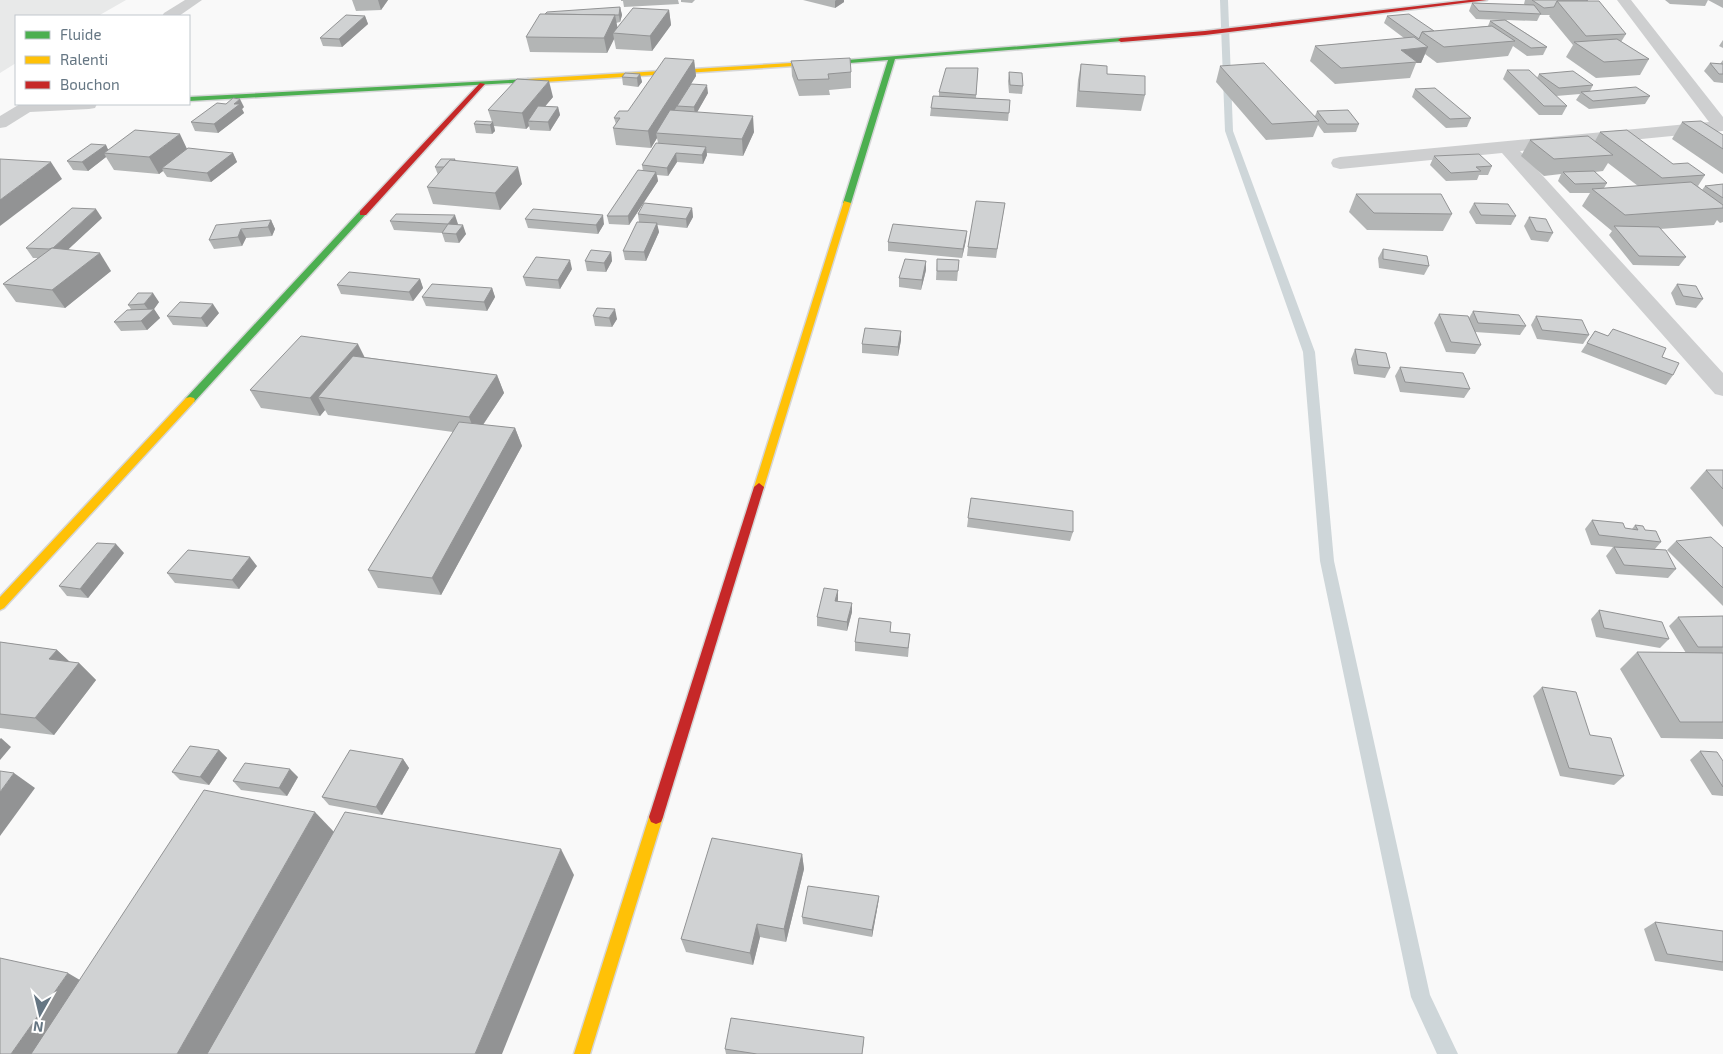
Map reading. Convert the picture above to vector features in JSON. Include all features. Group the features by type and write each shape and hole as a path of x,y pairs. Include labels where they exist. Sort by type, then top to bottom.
{"street":[{"path":"171,15 195,0"},
{"path":"190,99 482,84 892,59 1205,34 1484,0"},
{"path":"1624,0 1722,126"},
{"path":"582,1054 892,59"},
{"path":"0,605 482,84"},
{"path":"0,123 29,105"},
{"path":"1340,163 1722,126"},
{"path":"1507,147 1723,388"}],"shaded area":[{"path":"0,0 126,0 100,15 15,15 15,64 0,73"}],"building":[{"path":"1532,0 1588,1 1557,1 1554,7 1544,8"},
{"path":"1557,1 1599,1 1626,34 1586,36"},
{"path":"1472,3 1534,5 1541,14 1479,11"},
{"path":"620,7 619,15 545,14 547,12"},
{"path":"633,8 669,10 650,36 613,33"},
{"path":"540,14 615,15 604,38 526,37"},
{"path":"1409,14 1434,31 1422,32 1419,39 1387,16"},
{"path":"346,15 365,16 339,39 320,38"},
{"path":"1505,20 1547,47 1531,48 1490,21"},
{"path":"1492,26 1515,41 1444,47 1422,32"},
{"path":"1414,37 1428,47 1401,50 1417,62 1341,68 1315,46"},
{"path":"1617,39 1649,59 1604,62 1574,42"},
{"path":"665,58 694,60 648,131 613,128 620,118 614,118 619,111 628,111"},
{"path":"850,58 851,72 828,74 829,79 798,80 791,61"},
{"path":"1264,63 1319,121 1272,124 1220,66"},
{"path":"1710,63 1723,64 1723,74 1719,74"},
{"path":"1081,64 1107,66 1107,74 1145,76 1145,95 1079,91"},
{"path":"946,68 978,68 976,95 939,92"},
{"path":"1507,70 1529,70 1567,106 1544,106"},
{"path":"1573,71 1593,85 1559,88 1539,74"},
{"path":"1009,72 1022,73 1023,86 1010,85"},
{"path":"625,73 640,74 637,78 622,77"},
{"path":"517,79 549,81 522,113 488,110"},
{"path":"691,84 707,85 694,107 677,106"},
{"path":"1636,87 1650,96 1593,101 1581,92"},
{"path":"1435,88 1471,118 1450,119 1415,89"},
{"path":"933,96 1010,100 1009,113 931,108"},
{"path":"233,98 240,99 234,104 240,104 214,124 191,122 217,103 226,104"},
{"path":"538,106 558,107 548,122 528,121"},
{"path":"670,110 753,116 742,139 656,133"},
{"path":"1348,110 1359,124 1327,124 1317,111"},
{"path":"476,121 493,122 490,125 474,124"},
{"path":"1701,121 1723,135 1723,149 1682,122"},
{"path":"135,130 180,134 149,157 104,153"},
{"path":"1627,130 1673,164 1688,163 1705,175 1662,178 1600,132"},
{"path":"1588,136 1613,155 1554,159 1530,140"},
{"path":"656,143 706,147 702,155 676,153 667,168 642,165"},
{"path":"91,144 106,145 82,162 67,161"},
{"path":"188,148 233,153 207,173 162,168"},
{"path":"1479,154 1492,166 1476,167 1481,171 1451,173 1434,156"},
{"path":"0,159 51,162 0,200"},
{"path":"441,159 455,159 454,161 450,160 444,167 435,167"},
{"path":"450,160 518,167 495,193 427,187"},
{"path":"638,170 656,172 628,216 607,216"},
{"path":"1594,171 1607,183 1575,184 1563,172"},
{"path":"1691,182 1723,205 1723,208 1625,215 1592,189"},
{"path":"1723,184 1723,198 1705,186"},
{"path":"1356,194 1441,194 1452,214 1374,213"},
{"path":"976,201 1005,203 997,249 968,247"},
{"path":"644,203 692,208 686,219 638,214"},
{"path":"1474,203 1508,204 1516,216 1481,215"},
{"path":"72,208 96,209 53,248 26,248"},
{"path":"533,209 603,215 596,225 525,219"},
{"path":"396,214 455,215 448,224 390,221"},
{"path":"1529,217 1546,219 1553,233 1536,231"},
{"path":"271,220 268,227 241,229 238,237 209,240 216,225"},
{"path":"637,222 657,223 644,252 623,251"},
{"path":"448,224 463,225 456,234 442,233"},
{"path":"893,224 967,231 963,249 888,242"},
{"path":"1614,226 1659,227 1686,257 1639,256"},
{"path":"52,248 100,253 52,290 3,284"},
{"path":"1383,249 1427,256 1429,266 1383,259"},
{"path":"591,250 611,252 604,263 585,261"},
{"path":"536,257 570,260 558,280 523,277"},
{"path":"905,259 926,261 922,280 899,278"},
{"path":"937,259 959,260 958,271 937,271"},
{"path":"349,272 420,279 409,292 337,285"},
{"path":"432,284 492,288 484,302 422,297"},
{"path":"1677,284 1696,286 1703,299 1683,296"},
{"path":"138,293 153,293 144,304 128,305"},
{"path":"180,302 213,304 201,318 167,316"},
{"path":"597,308 615,309 609,318 593,316"},
{"path":"154,309 141,321 114,322 127,310"},
{"path":"1473,311 1519,315 1526,326 1478,323"},
{"path":"1439,314 1468,316 1481,345 1451,342"},
{"path":"1536,316 1582,320 1589,335 1542,330"},
{"path":"865,328 901,331 898,347 862,344"},
{"path":"1613,329 1666,348 1662,357 1679,363 1673,375 1587,343 1595,331 1608,336"},
{"path":"301,336 358,344 310,398 250,390"},
{"path":"1355,349 1386,353 1390,368 1358,365"},
{"path":"353,356 497,375 469,417 318,397"},
{"path":"1400,367 1463,373 1470,389 1405,382"},
{"path":"459,422 515,428 432,578 368,570"},
{"path":"1706,470 1723,470 1723,489"},
{"path":"971,498 1073,511 1073,532 968,518"},
{"path":"1592,520 1623,523 1625,528 1638,530 1635,525 1643,526 1645,530 1656,531 1661,542 1599,535"},
{"path":"1711,537 1723,548 1723,588 1676,541"},
{"path":"97,543 116,544 80,589 59,586"},
{"path":"1614,547 1666,550 1676,569 1624,565"},
{"path":"188,550 250,557 232,580 167,573"},
{"path":"824,588 838,590 835,601 852,603 847,622 817,617"},
{"path":"1599,610 1662,622 1669,639 1604,628"},
{"path":"1723,616 1723,647 1698,647 1678,617"},
{"path":"859,618 891,622 890,632 910,634 908,648 855,642"},
{"path":"0,642 57,650 49,659 79,663 35,718 0,714"},
{"path":"1637,652 1723,653 1723,722 1680,722"},
{"path":"1542,687 1576,692 1590,735 1611,738 1624,776 1569,768"},
{"path":"190,746 219,750 200,777 172,772"},
{"path":"350,750 403,759 376,807 322,797"},
{"path":"1700,751 1717,752 1723,761 1723,787"},
{"path":"245,763 290,769 279,788 233,781"},
{"path":"0,771 14,773 0,792"},
{"path":"204,790 315,812 177,1054 31,1054"},
{"path":"345,812 561,849 475,1054 207,1054"},
{"path":"712,838 802,854 784,929 757,924 750,953 681,939"},
{"path":"808,886 879,896 872,930 802,917"},
{"path":"1655,922 1723,931 1723,962 1667,954"},
{"path":"0,958 68,973 11,1054 0,1054"},
{"path":"731,1018 864,1037 862,1054 757,1054 725,1049"}],"waterway":[{"path":"1224,0 1229,131 1309,352 1327,561 1421,997 1448,1054"}],"traffic: fast":[{"path":"824,63 1121,40"},
{"path":"847,203 892,59"},
{"path":"190,99 528,81"},
{"path":"190,400 363,213"}],"traffic: slow":[{"path":"528,81 824,63"},
{"path":"759,487 847,203"},
{"path":"0,605 190,400"},
{"path":"582,1054 656,817"}],"traffic: jam":[{"path":"1121,40 1205,33 1484,0"},
{"path":"363,213 482,84"},
{"path":"656,817 759,487"}]}
